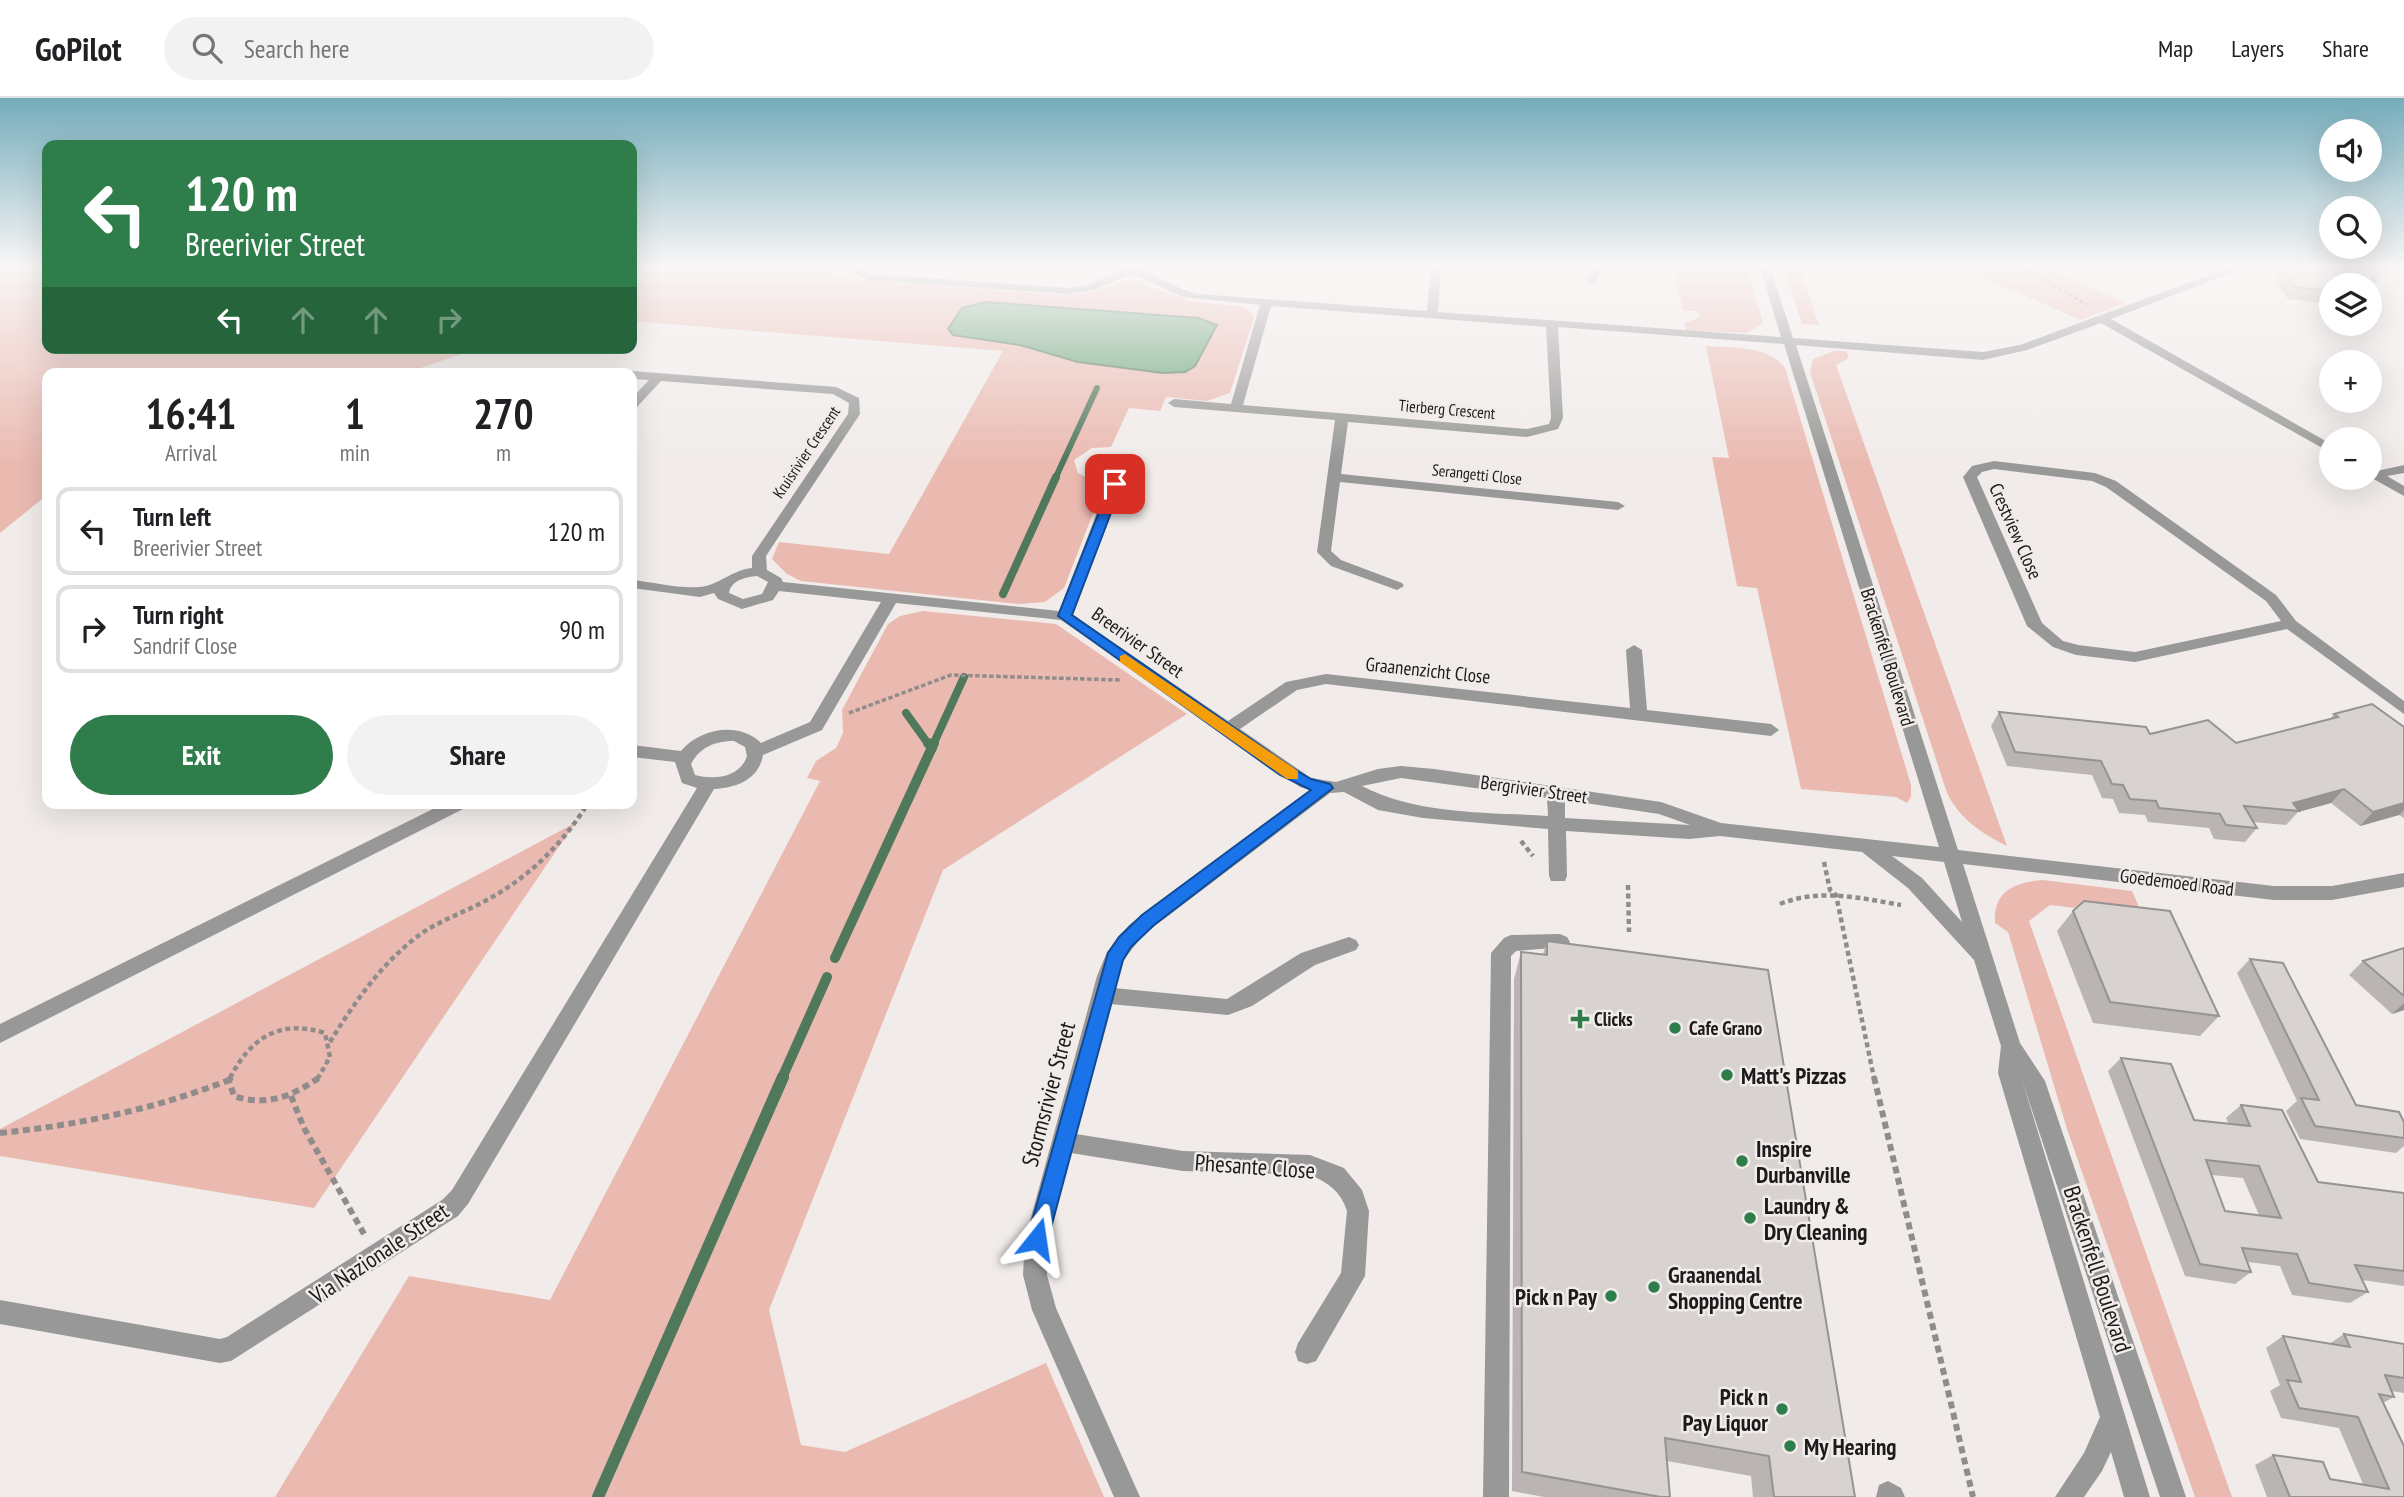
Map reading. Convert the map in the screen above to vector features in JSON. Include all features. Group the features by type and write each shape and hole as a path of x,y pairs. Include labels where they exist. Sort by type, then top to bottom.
{"street":[{"path":"1236,408 1258,332"},
{"name":"Tierberg Crescent","path":"1174,403 1527,433 1548,429 1557,418 1552,332"},
{"path":"1651,332 1967,356 1997,355 2064,332"},
{"name":"Brackenfell Boulevard","path":"1786,332 2011,1046 2038,1093 2174,1497"},
{"path":"2131,332 2319,442"},
{"name":"Kruisrivier Crescent","path":"637,375 836,391 855,401 853,414 759,556 760,572"},
{"path":"637,400 658,377"},
{"path":"1342,418 1324,552 1336,563 1397,586"},
{"path":"1065,616 1115,484 1101,462"},
{"name":"Crestview Close","path":"2290,624 2134,657 2076,650 2058,644 2035,626 1970,477 1977,469 1994,465 2077,473 2103,480 2271,598 2286,614 2290,624 2404,709"},
{"path":"2382,472 2404,469"},
{"name":"Serangetti Close","path":"1334,477 1618,506"},
{"path":"2382,479 2404,492"},
{"path":"637,585 700,592 724,585 735,576 760,572 773,577 776,586 768,597 742,604 723,596 724,585"},
{"name":"Breerivier Street","path":"776,586 1065,616 1298,779 1325,788"},
{"path":"756,751 816,726 891,598"},
{"path":"1634,650 1639,715"},
{"name":"Graanenzicht Close","path":"1226,730 1292,686 1326,679 1771,730"},
{"path":"725,735 747,739 756,751 751,768 743,775 720,784 708,785 688,779 683,772 685,757 702,741 725,735"},
{"path":"637,752 685,757"},
{"name":"Bergrivier Street","path":"1325,788 1347,786 1378,775 1401,772 1661,808 1720,829"},
{"name":"Via Nazionale Street","path":"0,1312 220,1351 243,1343 444,1212 460,1197 708,785"},
{"name":"Bergrivier Street","path":"1347,786 1384,805 1471,818 1557,821 1689,832 1720,829 1950,856"},
{"name":"Stormsrivier Street","path":"1127,1497 1044,1310 1037,1284 1035,1257 1037,1239 1102,995 1114,958 1136,930 1325,788"},
{"path":"1556,792 1558,876"},
{"path":"0,1034 449,809"},
{"path":"1867,846 1915,883 1982,957"},
{"name":"Goedemoed Road","path":"1950,856 2274,893 2332,893 2404,880"},
{"path":"1496,1497 1501,953 1511,943 1560,942"},
{"path":"1102,995 1228,1007 1245,1000 1308,959 1349,945"},
{"name":"Brackenfell Boulevard","path":"2011,1046 2008,1073 2137,1497"},
{"name":"Phesante Close","path":"1063,1142 1183,1161 1310,1165 1336,1175 1354,1197 1358,1211 1353,1276 1307,1352"},
{"path":"2068,1497 2093,1462 2113,1417"}],"path":[{"path":"816,726 951,675 1156,681"},
{"path":"330,1042 325,1033 315,1028 302,1026 278,1031 255,1043 242,1055 229,1080 230,1090 236,1098 247,1103 275,1102 291,1096 318,1076 326,1064 330,1042 380,972 429,928 489,899 520,877 569,831 584,809"},
{"path":"1820,841 1830,890 1836,895 1889,1149 1973,1497"},
{"path":"1628,885 1629,932"},
{"path":"1780,904 1799,894 1836,895 1941,909"},
{"path":"0,1133 99,1121 148,1110 229,1080"},
{"path":"291,1096 304,1128 377,1257"}],"shaded area":[{"path":"0,332 42,332 42,354 461,354 421,368 42,368 42,499 0,533"},
{"path":"772,332 1249,332 1230,393 1207,401 1166,397 1160,411 1129,408 1111,447 1092,448 1074,460 1078,473 1099,484 1102,490 1064,588 1045,602 1019,604 801,581 787,574 772,559 779,542 889,554 1003,351"},
{"path":"951,332 1213,332 1195,366 1185,372 1163,373 1078,362 1020,345 953,335"},
{"path":"1706,346 1759,351 1769,355 1785,368 1911,785 1911,797 1907,803 1896,797 1801,789 1757,588 1737,586 1712,457 1729,458"},
{"path":"1834,351 1846,351 1849,358 1836,365 2007,846 1972,824 1958,810 1947,793 1810,372 1813,359"},
{"path":"923,611 1056,624 1187,714 943,870 769,1310 801,1445 845,1452 1046,1363 1104,1497 275,1497 409,1276 550,1300 820,781 807,778 816,761 836,748 843,733 842,710 888,624 900,616"},
{"path":"575,823 314,1208 0,1156 0,1129"},
{"path":"2043,880 2132,891 2143,916 2050,905 2029,921 2232,1497 2195,1497 2067,1129 2008,932 1995,923 1998,903 2008,890 2023,883"}],"building":[{"path":"2372,704 2404,727 2404,803 2373,812 2344,789 2293,803 2299,811 2244,806 2257,828 2226,825 2220,814 2159,808 2156,801 2130,799 2123,785 2112,784 2101,761 2015,752 1999,712 2146,727 2150,734 2208,720 2236,743 2338,717 2334,714"},
{"path":"2084,901 2170,911 2219,1016 2110,1002 2073,911"},
{"name":"Graanendal Shopping Centre","path":"1547,941 1768,970 1855,1497 1774,1497 1769,1456 1665,1438 1670,1497 1522,1472 1521,952 1547,955"},
{"path":"2404,948 2404,996 2363,961"},
{"path":"2250,959 2283,963 2356,1105 2399,1112 2404,1122 2404,1138 2315,1126 2301,1098 2319,1100"},
{"path":"2121,1058 2171,1064 2194,1120 2250,1126 2241,1105 2282,1110 2318,1182 2404,1193 2404,1271 2355,1265 2368,1292 2309,1283 2297,1254 2242,1248 2251,1272 2200,1264","holes":["2206,1160 2259,1166 2281,1218 2225,1211"]},
{"path":"2344,1334 2404,1344 2404,1378 2385,1375 2394,1397 2379,1394 2404,1446 2404,1497 2290,1497 2273,1455 2323,1462 2330,1479 2389,1489 2358,1417 2299,1408 2287,1380 2301,1382 2283,1336 2350,1347"}],"waterway":[{"path":"1055,479 1097,388"},
{"path":"1003,594 1056,477"},
{"path":"933,745 964,677"},
{"path":"906,713 929,745"},
{"path":"928,743 932,748"},
{"path":"932,748 934,743"},
{"path":"835,958 932,748"},
{"path":"782,1078 827,977"},
{"path":"598,1497 783,1077"}],"slow traffic":[{"path":"1125,659 1292,775"}],"place":[{"name":"Clicks","path":"1580,1019"},
{"name":"Cafe Grano","path":"1675,1028"},
{"name":"Matt's Pizzas","path":"1727,1075"},
{"name":"Inspire Durbanville","path":"1742,1161"},
{"name":"Laundry & Dry Cleaning","path":"1750,1218"},
{"name":"Graanendal Shopping Centre","path":"1654,1287"},
{"name":"Pick n Pay","path":"1611,1296"},
{"name":"Pick n Pay Liquor","path":"1782,1409"},
{"name":"My Hearing","path":"1790,1446"}],"route":[{"path":"1037,1239 1114,958 1125,942 1148,920 1325,788 1315,787 1298,779 1065,616 1115,484"}]}
